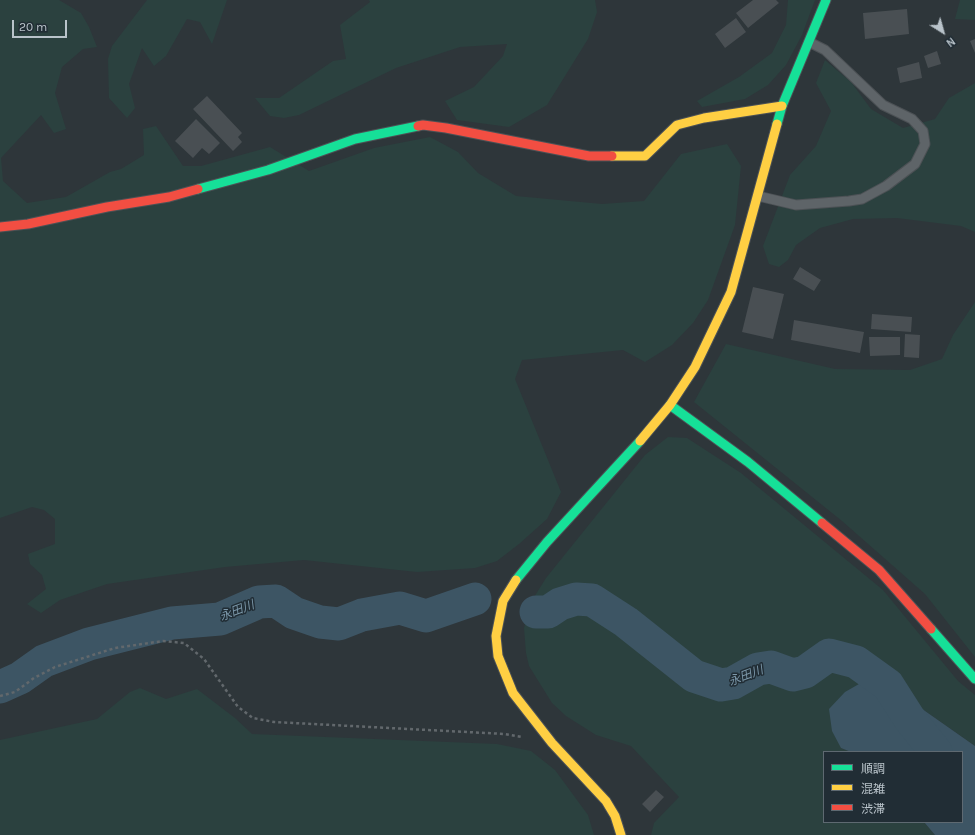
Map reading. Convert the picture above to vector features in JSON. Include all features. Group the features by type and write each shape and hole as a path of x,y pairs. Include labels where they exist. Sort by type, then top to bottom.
{"street":[{"path":"621,835 615,816 606,801 552,742 513,693 498,656 496,636 503,601 513,584 547,542 645,436 670,405 695,367 731,292 782,106 826,0"},
{"path":"0,227 28,224 106,207 169,197 268,170 355,139 423,125 446,128 590,156 645,156 677,125 704,118 782,106"},
{"path":"670,405 748,462 879,570 975,679"}],"lane":[{"path":"758,196 796,204 833,203 862,199 886,186 915,164 925,144 923,132 912,119 883,105 825,50 809,42"}],"path":[{"path":"0,696 15,692 34,678 55,667 115,648 163,642 184,643 204,659 238,708 253,718 274,722 497,734 528,738"}],"green space":[{"path":"0,0 59,0 81,13 89,27 97,47 83,49 62,67 55,93 66,129 54,133 41,115 1,158 3,181 27,203 66,197 110,172 121,169 144,155 143,129 156,126 183,166 201,166 270,147 309,171 374,148 430,137 458,152 478,173 516,196 602,204 644,201 681,154 727,144 741,166 735,225 708,300 693,323 672,345 645,362 623,350 522,360 515,379 561,492 547,519 497,561 475,568 417,572 304,560 225,567 107,584 60,600 41,613 27,604 46,589 42,575 30,564 28,554 55,544 55,519 44,510 32,507 0,518"},
{"path":"147,0 227,0 212,44 200,22 187,19 166,56 154,66 142,48 129,84 135,108 127,118 109,98 108,59 112,46"},
{"path":"369,0 595,0 597,12 588,39 547,105 509,127 457,120 445,101 474,87 503,56 507,44 460,47 396,68 299,115 284,118 270,116 255,98 279,98 333,61 346,59 340,25 370,2"},
{"path":"788,0 815,0 802,35 786,65 768,85 745,99 702,107 697,101 739,77 772,53 786,25"},
{"path":"960,0 975,0 975,20 955,19"},
{"path":"825,60 851,82 871,109 903,128 935,119 949,98 975,83 975,232 961,226 897,218 853,219 820,228 796,245 788,260 779,267 769,264 763,246 790,175 816,146 831,111 816,83"},
{"path":"975,302 975,657 925,594 842,521 694,402 726,344 835,369 910,370 942,359 953,335"},
{"path":"668,437 687,438 741,473 883,590 958,681 975,695 975,746 888,685 841,748 848,751 823,751 823,823 925,823 935,835 651,835 654,823 679,797 631,746 596,735 566,716 552,703 529,666 526,653 524,628 531,602 546,578 645,455"},
{"path":"140,688 166,699 197,689 235,718 252,734 497,744 531,751 555,770 588,815 594,835 0,835 0,740 97,719 130,692"}],"water":[{"path":"866,680 888,685 975,746 975,835 935,835 925,823 963,823 963,751 848,751 841,748 832,731 829,709 845,692"}],"building":[{"path":"753,0 776,0 779,3 748,28 736,13"},
{"path":"907,9 909,34 865,39 863,13"},
{"path":"736,18 746,32 725,48 715,34"},
{"path":"975,39 975,53 970,41"},
{"path":"937,51 941,64 928,68 924,56"},
{"path":"919,62 922,78 900,83 897,68"},
{"path":"207,96 242,133 238,137 242,142 233,151 193,109"},
{"path":"196,119 220,143 209,154 202,148 193,158 175,141"},
{"path":"800,267 821,280 814,291 793,279"},
{"path":"753,287 784,294 773,339 742,332"},
{"path":"872,314 912,317 911,332 871,329"},
{"path":"794,320 864,332 860,353 791,340"},
{"path":"905,334 920,335 919,358 904,357"},
{"path":"869,337 900,337 900,355 870,356"},
{"path":"656,790 664,797 650,812 642,804"}],"waterway":[{"name":"永田川","path":"0,687 20,678 44,661 89,644 172,623 220,619 259,602 276,601 294,613 320,622 339,624 362,615 400,608 426,616 475,599"},
{"name":"永田川","path":"536,612 548,612 560,604 576,599 592,600 626,622 694,676 721,685 733,683 758,669 771,667 793,675 805,672 829,655 856,662 888,685 909,718 935,751"}],"traffic: fast":[{"path":"777,124 782,106 826,0"},
{"path":"198,189 268,170 355,139 418,126"},
{"path":"670,405 748,462 822,523"},
{"path":"516,580 547,542 640,441"},
{"path":"931,629 975,679"}],"traffic: slow":[{"path":"612,156 645,156 677,125 704,118 782,106"},
{"path":"640,441 670,405 695,367 731,292 777,124"},
{"path":"516,580 503,601 496,636 498,656 513,693 552,743 606,801 615,816 621,835"}],"traffic: jam":[{"path":"418,126 423,125 446,128 589,156 612,156"},
{"path":"0,227 28,224 107,207 169,197 198,189"},
{"path":"822,523 879,570 931,629"}]}
